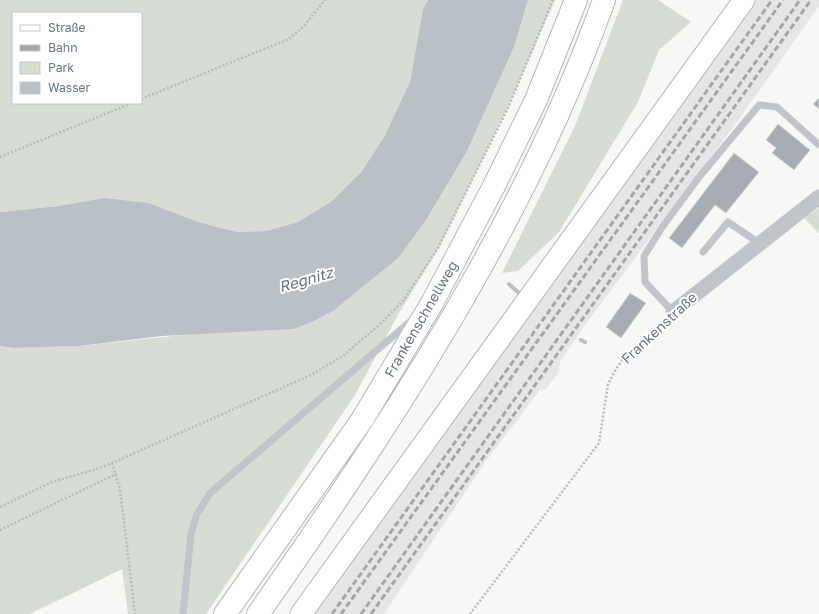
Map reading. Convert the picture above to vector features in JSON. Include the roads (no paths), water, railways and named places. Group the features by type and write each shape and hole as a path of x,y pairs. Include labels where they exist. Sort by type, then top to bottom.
{"highway":[{"name":"Frankenschnellweg","path":"225,614 362,420 432,303 494,186 536,100 576,0"},
{"name":"Frankenschnellweg","path":"258,614 328,514 411,387 485,260 548,136 589,42 604,0"}],"main road":[{"path":"301,614 744,0"}],"street":[{"name":"Frankenstraße","path":"673,312 819,197"}],"lane":[{"path":"673,312 645,282 644,256 663,226 700,176 759,105 778,107 819,145"},
{"path":"703,252 728,222 759,243"},
{"path":"183,614 191,534 197,514 210,493 432,303"}],"water":[{"name":"Regnitz","path":"428,0 528,0 514,47 468,149 426,220 398,258 333,311 314,321 293,329 162,336 79,346 14,348 0,346 0,212 58,206 104,198 148,203 198,222 237,232 266,231 298,222 332,201 362,171 384,137 410,82 423,9"}],"waterway":[{"path":"509,284 520,294"},
{"path":"581,340 585,342"}],"railway":[{"path":"332,614 772,0"},
{"path":"341,614 783,0"},
{"path":"361,614 800,0"},
{"path":"371,614 811,0"}]}
